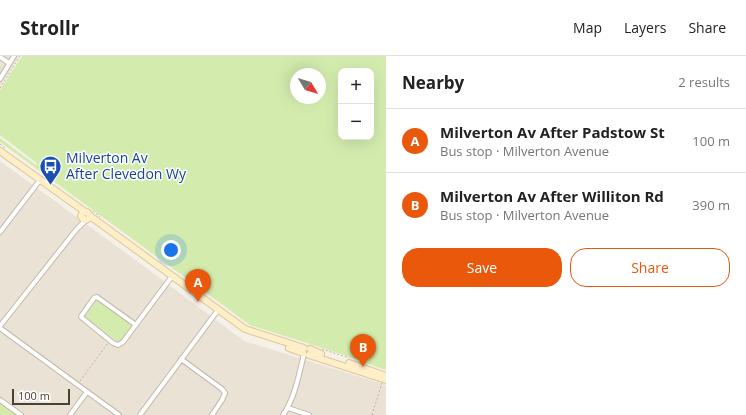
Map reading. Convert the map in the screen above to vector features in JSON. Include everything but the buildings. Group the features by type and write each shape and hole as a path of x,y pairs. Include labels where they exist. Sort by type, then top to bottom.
{"street":[{"path":"0,79 14,56"},
{"path":"0,57 9,63"},
{"path":"3,151 40,182"},
{"path":"0,155 86,215 247,334 385,378"},
{"path":"0,232 40,182"},
{"path":"86,215 76,230 0,327 119,415"},
{"path":"136,325 99,298 95,297 81,317 118,345 136,325 171,278"},
{"path":"140,415 217,311"},
{"path":"283,415 288,408 306,353"},
{"path":"181,359 222,389 225,393 212,415"},
{"path":"70,415 87,392"},
{"path":"0,400 21,415"},
{"path":"288,408 309,415"}],"path":[{"path":"0,88 20,56"},
{"path":"0,144 3,151"},
{"path":"86,215 102,218"},
{"path":"77,384 110,340"},
{"path":"319,348 353,359"},
{"path":"372,415 385,378"}],"shaded area":[{"path":"0,56 19,56 0,86"},
{"path":"0,161 244,341 386,385 386,415 0,415"}],"green space":[{"path":"22,56 386,56 386,370 250,325 0,142 0,138 36,165 38,164 0,135 0,90"},
{"path":"98,298 134,323 120,343 85,317"},
{"path":"0,400 20,415 0,415"}],"place":[{"name":"Milverton Av After Clevedon Wy","path":"51,186"},
{"name":"Milverton Av After Padstow St","path":"198,302"},
{"name":"Milverton Av After Williton Rd","path":"363,367"}]}
